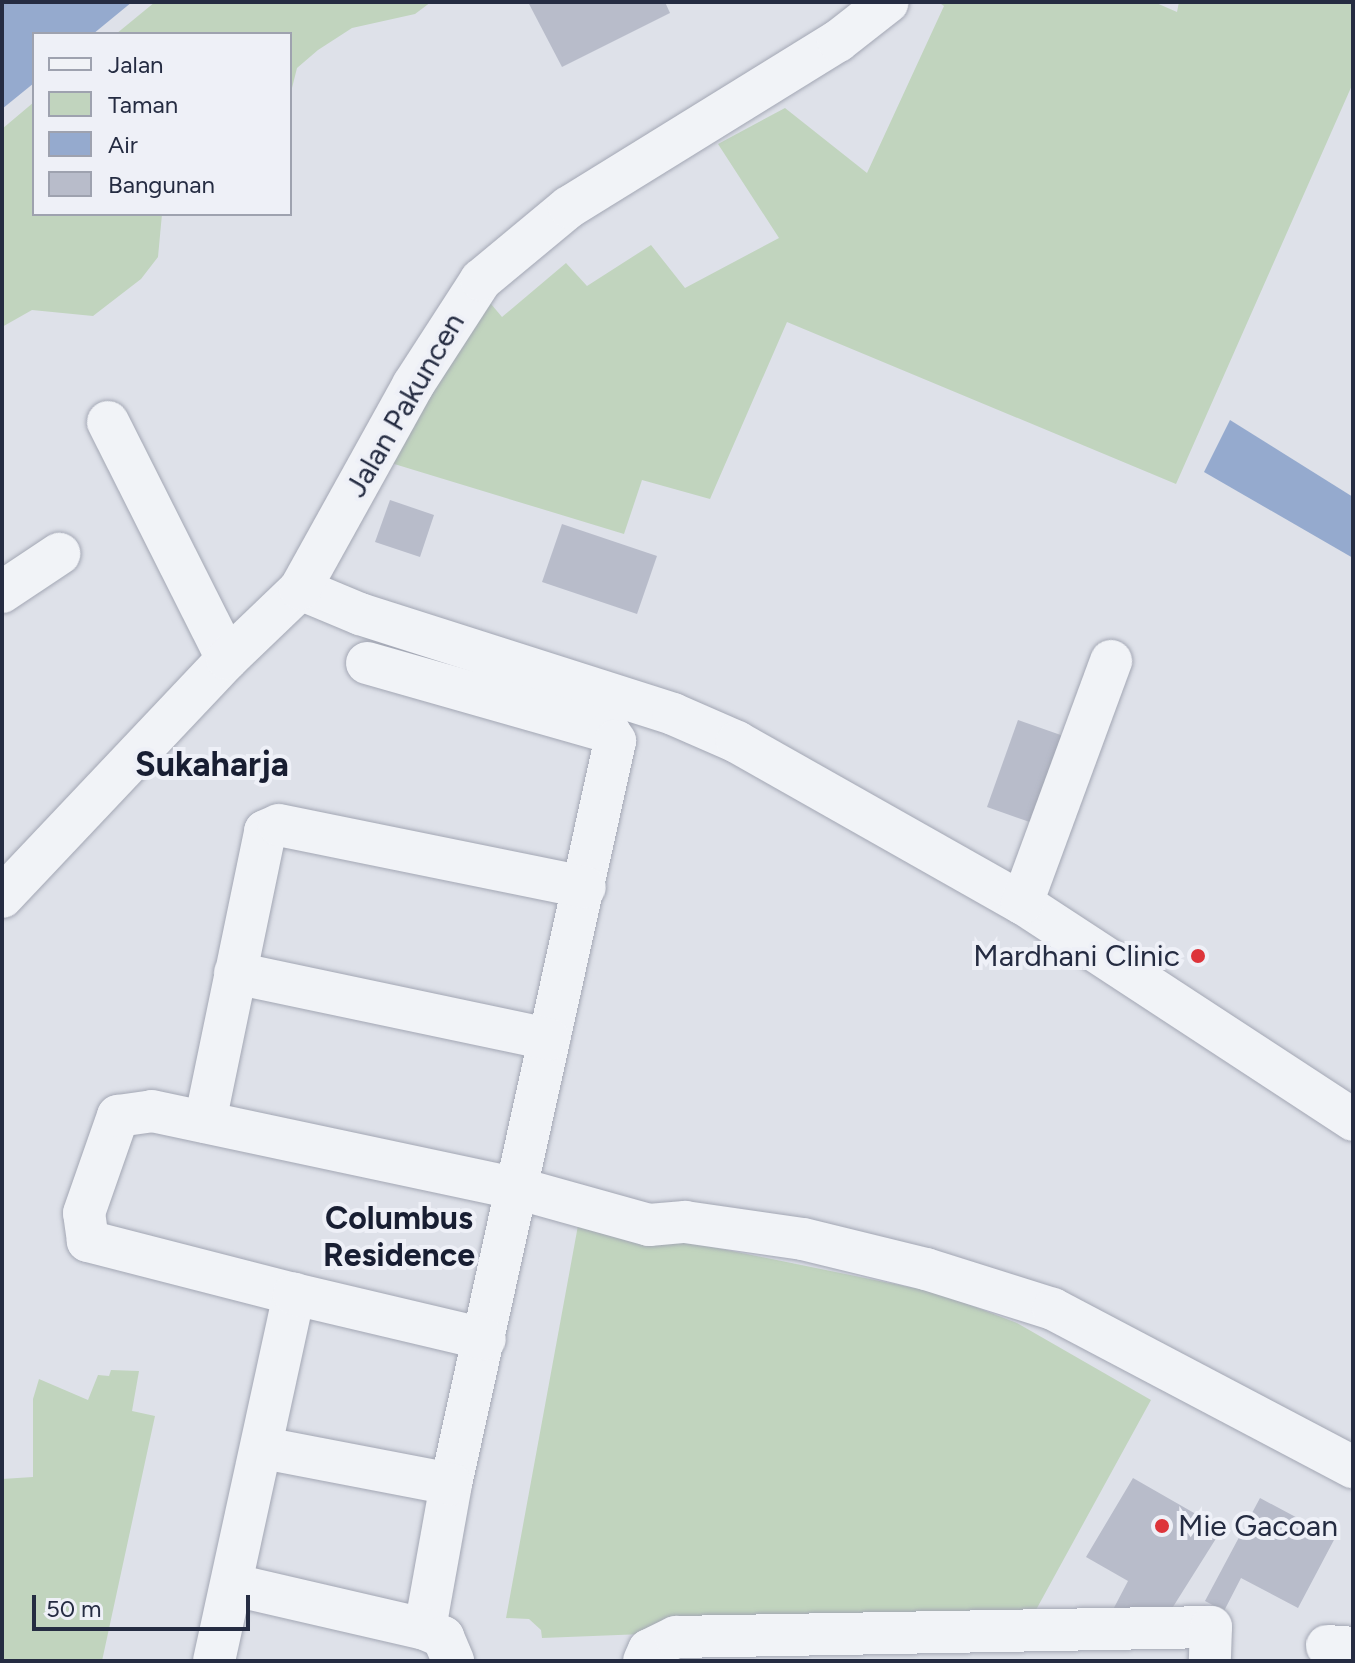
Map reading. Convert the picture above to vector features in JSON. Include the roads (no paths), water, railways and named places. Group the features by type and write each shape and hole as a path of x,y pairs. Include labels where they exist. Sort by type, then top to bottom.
{"street":[{"name":"Jalan Pakuncen","path":"2,897 227,659 300,589 413,385 481,280 569,207 838,41 888,2"},
{"path":"108,422 227,659"},
{"path":"2,592 59,554"},
{"path":"300,589 360,614 673,714 811,782 1022,903 1353,1120"},
{"path":"1022,903 1111,661"},
{"path":"367,663 609,732 615,752 549,1039 523,1176 451,1484 425,1629"},
{"path":"205,1122 260,840 279,825 585,887"},
{"path":"235,973 549,1039"},
{"path":"485,1339 88,1241 84,1213 118,1116 152,1111 523,1176 649,1225 685,1222 803,1239 1053,1309 1353,1467"},
{"path":"214,1661 264,1448 294,1294"},
{"path":"264,1448 451,1484"},
{"path":"234,1585 425,1629 443,1637 453,1661"},
{"path":"644,1661 649,1650 676,1637 1211,1627 1210,1661"}],"water":[{"path":"2,2 132,2 95,32 32,32 32,85 2,109"},
{"path":"1230,420 1353,497 1353,558 1204,472"}],"place":[{"name":"Mardhani Clinic","path":"1198,956"},
{"name":"Mie Gacoan","path":"1162,1526"}],"district":[{"name":"Sukaharja","path":"212,765"},
{"name":"Columbus Residence","path":"399,1238"}]}
